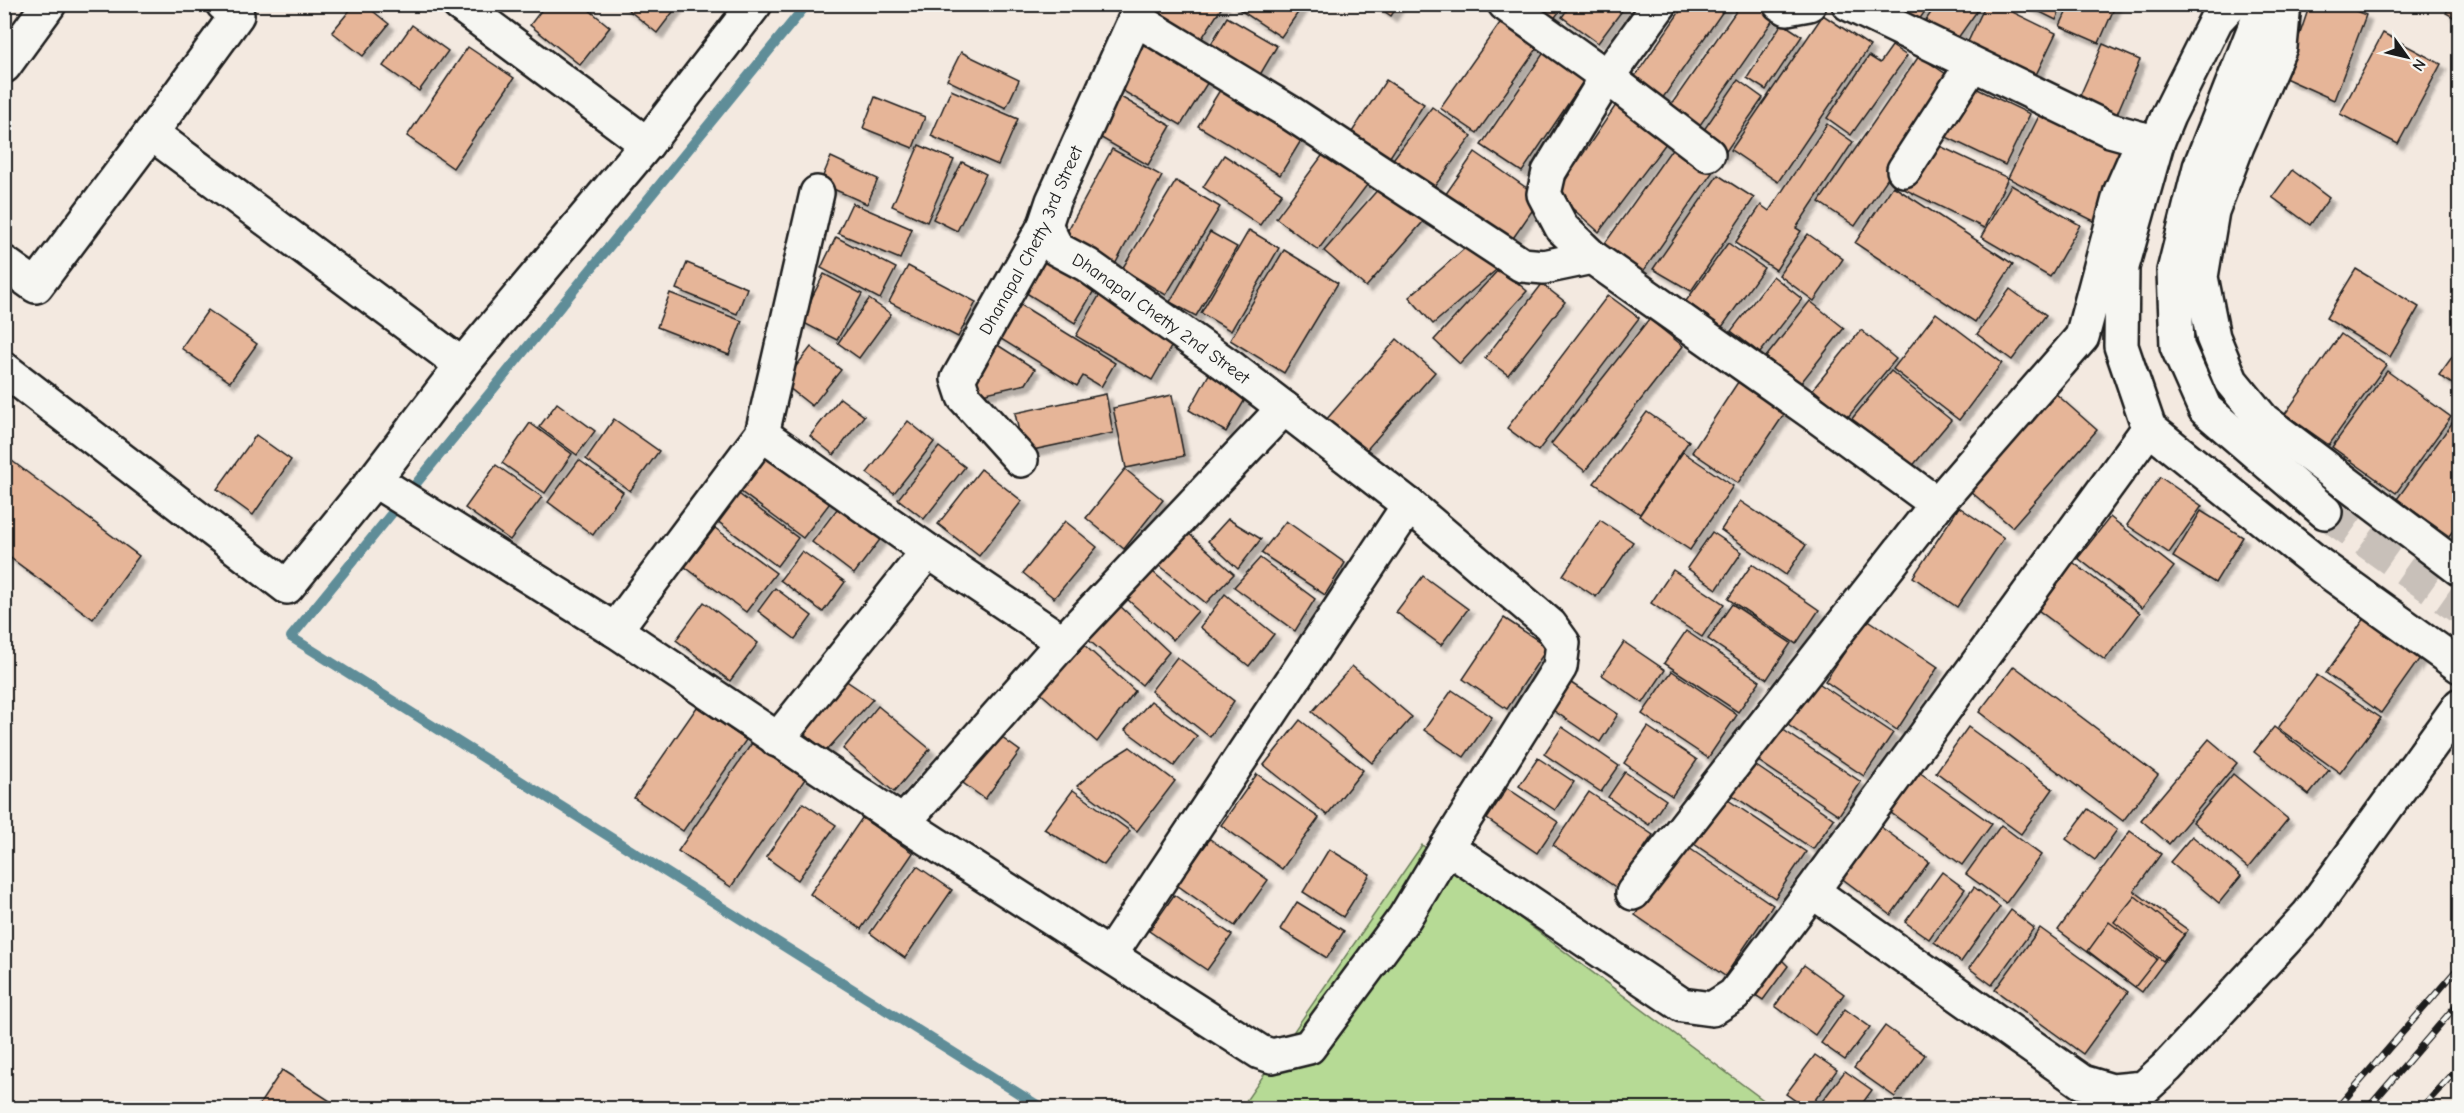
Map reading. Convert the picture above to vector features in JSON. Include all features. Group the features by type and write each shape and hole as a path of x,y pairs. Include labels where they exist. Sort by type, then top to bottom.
{"street":[{"path":"4,66 49,4"},
{"path":"4,263 36,286 237,15 223,4"},
{"path":"459,4 647,144"},
{"path":"4,369 288,586 374,480 462,365 647,144 756,4"},
{"path":"1505,4 1607,77 1708,154"},
{"path":"1660,4 1607,77 1550,172 1544,194 1562,228 1592,257 1813,413 1936,504"},
{"path":"1780,4 1787,8 1809,4"},
{"path":"1849,4 2110,130 2150,141"},
{"path":"1634,893 1936,504 2082,337 2121,191 2150,141 2168,116 2216,20 2231,4"},
{"path":"2264,4 2197,179 2174,271 2177,346 2205,409 2236,438 2325,512"},
{"path":"2283,4 2280,48 2237,146 2212,211 2201,277 2213,337 2231,381 2263,420 2460,569"},
{"path":"1139,12 1522,265 1544,267 1592,257"},
{"name":"Dhanapal Chetty 3rd Street","path":"1021,460 964,397 958,379 1045,225 1053,201 1139,12"},
{"path":"1904,170 1972,65"},
{"path":"151,133 462,365"},
{"path":"2150,141 2122,267 2121,346 2149,428 2321,566 2460,666"},
{"path":"615,630 762,434 817,193"},
{"name":"Dhanapal Chetty 2nd Street","path":"374,480 615,630 903,823 1260,1052 1272,1056 1310,1047 1405,917 1560,667 1563,643 1550,625 1409,505 1233,369 1087,265 1057,249 1045,225"},
{"path":"903,823 1063,642 1284,408"},
{"path":"1447,847 1682,1005 1712,1009 1734,995 2149,428"},
{"path":"762,434 928,551 1063,642"},
{"path":"1110,955 1409,505"},
{"path":"777,740 928,551"},
{"path":"1812,891 2082,1082 2112,1091 2144,1088 2167,1067 2309,914 2460,705"}],"green space":[{"path":"1422,845 1774,1108 1241,1108"}],"building":[{"path":"355,4 364,4 389,24 363,56 332,32"},
{"path":"546,4 582,4 610,27 580,65 530,25"},
{"path":"621,4 679,4 657,33"},
{"path":"1148,4 1224,4 1195,49"},
{"path":"1231,4 1304,4 1281,37"},
{"path":"1374,4 1399,4 1391,16"},
{"path":"1532,4 1565,4 1553,20"},
{"path":"1571,4 1627,4 1598,43 1562,17"},
{"path":"1685,4 1728,4 1662,99 1633,79"},
{"path":"1741,4 1772,4 1780,10 1693,135 1664,115"},
{"path":"1897,4 1930,4 1919,20"},
{"path":"1937,4 1982,4 1953,45 1923,24"},
{"path":"1986,4 1996,4 2056,33 2032,83 1964,50"},
{"path":"2024,4 2063,4 2056,20"},
{"path":"2070,4 2116,4 2099,43 2060,26"},
{"path":"2310,4 2338,4 2366,15 2334,100 2285,78"},
{"path":"2451,4 2460,4 2460,21 2446,13"},
{"path":"1823,15 1870,46 1778,182 1731,150"},
{"path":"1227,17 1277,46 1254,85 1205,54"},
{"path":"1502,20 1539,46 1477,133 1440,108"},
{"path":"1782,23 1802,36 1766,90 1747,78"},
{"path":"412,25 448,51 419,91 383,66"},
{"path":"2383,33 2441,64 2398,144 2340,114"},
{"path":"1141,36 1211,77 1181,125 1113,85"},
{"path":"2103,44 2140,60 2113,123 2075,107"},
{"path":"1892,46 1907,56 1851,135 1827,118 1869,56 1880,63"},
{"path":"468,47 514,78 453,168 407,136"},
{"path":"1547,48 1587,76 1522,172 1481,145"},
{"path":"961,52 1019,80 1006,108 947,80"},
{"path":"1919,56 1955,80 1855,226 1819,202"},
{"path":"1386,80 1424,104 1388,160 1350,135"},
{"path":"1738,80 1763,98 1722,157 1697,140"},
{"path":"1965,83 2030,114 2005,165 1940,134"},
{"path":"1223,85 1305,134 1280,175 1198,126"},
{"path":"951,90 1018,119 998,165 931,136"},
{"path":"1114,93 1171,126 1148,165 1091,132"},
{"path":"875,97 925,117 913,148 863,128"},
{"path":"1618,102 1670,138 1599,232 1556,194"},
{"path":"1432,107 1472,136 1431,191 1391,162"},
{"path":"2042,110 2128,152 2094,221 2008,178"},
{"path":"1827,124 1853,142 1796,228 1801,231 1776,270 1735,243 1761,205 1769,211"},
{"path":"1927,140 2008,178 1984,228 1904,189"},
{"path":"1676,143 1714,170 1642,273 1603,246"},
{"path":"919,145 954,160 927,222 892,206"},
{"path":"1112,149 1162,176 1112,270 1061,243"},
{"path":"1327,149 1370,181 1318,250 1276,218"},
{"path":"1475,152 1541,198 1509,244 1443,198"},
{"path":"1224,155 1282,193 1260,225 1203,187"},
{"path":"831,157 878,179 867,204 820,183"},
{"path":"962,162 986,174 957,231 933,219"},
{"path":"2292,170 2329,198 2310,225 2272,197"},
{"path":"1718,175 1754,198 1691,291 1653,269"},
{"path":"1387,179 1429,215 1366,287 1324,251"},
{"path":"1176,181 1220,207 1166,295 1122,269"},
{"path":"2011,185 2080,225 2050,277 1981,237"},
{"path":"1893,186 2013,264 1975,322 1855,243"},
{"path":"852,203 912,229 900,259 838,233"},
{"path":"1249,230 1279,248 1231,331 1201,313"},
{"path":"1210,232 1237,247 1196,316 1170,302"},
{"path":"1808,234 1843,259 1814,301 1779,275"},
{"path":"836,237 896,268 880,299 821,268"},
{"path":"1472,242 1496,270 1433,324 1409,297"},
{"path":"1728,243 1764,268 1722,327 1686,301"},
{"path":"1284,250 1338,283 1284,373 1230,340"},
{"path":"1047,251 1099,282 1075,323 1023,291"},
{"path":"687,263 747,288 737,314 676,289"},
{"path":"908,266 976,302 958,337 889,302"},
{"path":"1500,268 1527,291 1460,364 1434,340"},
{"path":"2356,269 2419,307 2390,357 2326,318"},
{"path":"824,274 862,294 837,340 800,321"},
{"path":"1773,276 1802,299 1760,353 1731,331"},
{"path":"1542,284 1565,302 1508,375 1485,358"},
{"path":"1103,289 1179,333 1152,380 1076,336"},
{"path":"2010,289 2046,315 2012,360 1977,334"},
{"path":"670,293 742,321 729,355 657,327"},
{"path":"1608,295 1639,318 1538,451 1507,428"},
{"path":"869,299 891,314 859,358 838,343"},
{"path":"1013,300 1115,363 1101,387 1083,376 1077,386 993,334"},
{"path":"1810,301 1844,328 1800,384 1766,357"},
{"path":"208,310 257,344 230,382 181,348"},
{"path":"1936,313 2002,363 1959,420 1893,369"},
{"path":"1649,319 1683,346 1585,471 1551,444"},
{"path":"1861,330 1896,359 1847,418 1813,389"},
{"path":"2341,334 2386,365 2329,445 2285,414"},
{"path":"1397,339 1435,372 1362,455 1325,421"},
{"path":"996,344 1035,369 1026,384 982,394 969,385"},
{"path":"2460,346 2460,389 2439,375"},
{"path":"811,347 841,370 812,406 783,383"},
{"path":"1212,369 1250,391 1226,432 1189,410"},
{"path":"1891,371 1951,420 1905,475 1846,426"},
{"path":"2387,371 2451,417 2396,493 2332,447"},
{"path":"1738,382 1785,413 1738,483 1692,452"},
{"path":"2055,393 2097,430 2012,527 1970,491"},
{"path":"1106,394 1113,433 1023,452 1015,413"},
{"path":"1172,395 1184,456 1126,468 1113,408"},
{"path":"840,398 864,416 834,455 810,436"},
{"path":"557,403 595,431 577,455 539,427"},
{"path":"1647,412 1689,441 1640,514 1594,483"},
{"path":"2460,412 2460,521 2449,536 2397,499"},
{"path":"614,419 659,451 630,491 586,459"},
{"path":"908,421 934,442 894,493 867,473"},
{"path":"530,423 572,454 545,493 502,463"},
{"path":"256,435 291,460 253,515 217,489"},
{"path":"759,444 833,499 803,538 729,483"},
{"path":"939,447 965,467 924,519 898,499"},
{"path":"1683,452 1733,486 1690,550 1639,516"},
{"path":"4,455 139,556 93,619 4,553"},
{"path":"579,460 623,492 593,535 548,502"},
{"path":"496,465 542,497 510,540 465,508"},
{"path":"981,469 1022,501 979,556 938,524"},
{"path":"1125,469 1163,500 1124,549 1086,518"},
{"path":"2160,477 2202,506 2169,553 2127,525"},
{"path":"732,489 798,538 777,566 712,517"},
{"path":"1740,501 1806,545 1786,575 1721,530"},
{"path":"840,505 882,537 854,574 812,542"},
{"path":"1959,507 2004,538 1957,607 1913,577"},
{"path":"2201,511 2243,537 2215,583 2173,557"},
{"path":"2110,517 2174,567 2142,608 2078,558"},
{"path":"1228,519 1261,539 1238,569 1208,541"},
{"path":"1600,520 1633,542 1596,597 1563,575"},
{"path":"1065,521 1097,547 1054,598 1023,573"},
{"path":"1286,521 1345,563 1325,595 1261,553"},
{"path":"715,528 776,573 746,612 685,567"},
{"path":"2460,530 2460,544 2453,539"},
{"path":"1186,531 1234,574 1206,603 1159,565"},
{"path":"1712,532 1742,552 1717,589 1687,568"},
{"path":"802,551 845,582 823,612 780,580"},
{"path":"1260,558 1315,599 1295,631 1234,587"},
{"path":"2070,560 2140,613 2105,660 2034,607"},
{"path":"1752,564 1819,610 1796,644 1728,599"},
{"path":"1673,570 1724,604 1702,637 1651,603"},
{"path":"1153,572 1198,611 1173,640 1127,599"},
{"path":"1423,576 1468,609 1441,645 1396,612"},
{"path":"775,588 812,616 795,639 758,611"},
{"path":"1225,594 1274,634 1249,666 1200,627"},
{"path":"704,602 758,643 730,681 676,640"},
{"path":"1732,604 1791,643 1767,679 1708,639"},
{"path":"1119,605 1169,652 1142,685 1086,638"},
{"path":"1504,618 1548,647 1507,709 1463,679"},
{"path":"2365,618 2420,658 2381,713 2326,673"},
{"path":"1867,619 1938,667 1897,730 1825,681"},
{"path":"1686,631 1760,681 1738,712 1664,663"},
{"path":"1624,642 1665,670 1643,703 1602,675"},
{"path":"1082,643 1135,691 1097,742 1038,691"},
{"path":"1177,657 1234,701 1210,737 1151,691"},
{"path":"1352,666 1412,717 1372,763 1312,712"},
{"path":"2014,666 2158,775 2123,821 1979,712"},
{"path":"1672,671 1737,715 1708,758 1642,714"},
{"path":"2317,675 2381,718 2340,773 2278,728"},
{"path":"842,678 873,699 826,751 796,727"},
{"path":"1565,679 1618,714 1600,742 1547,706"},
{"path":"1814,680 1893,733 1864,776 1785,723"},
{"path":"1452,690 1492,717 1464,757 1424,730"},
{"path":"1151,701 1197,736 1174,766 1125,730"},
{"path":"878,706 930,749 894,792 843,749"},
{"path":"697,707 746,740 683,831 634,798"},
{"path":"1300,720 1363,770 1327,815 1264,765"},
{"path":"1770,721 1861,782 1839,815 1748,754"},
{"path":"1562,727 1619,766 1601,792 1544,754"},
{"path":"1648,727 1697,760 1672,796 1624,763"},
{"path":"1968,727 2053,789 2021,834 1936,772"},
{"path":"2274,727 2329,770 2309,795 2254,752"},
{"path":"998,735 1020,751 985,799 963,783"},
{"path":"2209,739 2237,763 2169,844 2141,820"},
{"path":"752,743 805,779 731,887 678,851"},
{"path":"1130,747 1175,781 1137,831 1077,786 1101,765"},
{"path":"1538,758 1574,782 1555,810 1519,786"},
{"path":"1749,761 1834,819 1813,849 1728,792"},
{"path":"1912,767 1992,824 1962,865 1883,807"},
{"path":"1625,772 1666,800 1649,825 1608,797"},
{"path":"1257,774 1319,818 1282,869 1221,825"},
{"path":"2233,774 2288,819 2248,868 2193,822"},
{"path":"1507,788 1558,822 1537,853 1487,819"},
{"path":"1073,790 1130,831 1104,865 1044,829"},
{"path":"1589,792 1653,835 1617,888 1553,845"},
{"path":"1725,798 1806,852 1775,898 1694,844"},
{"path":"803,803 836,825 798,880 766,857"},
{"path":"2088,809 2117,830 2095,860 2066,839"},
{"path":"862,818 913,853 861,929 810,894"},
{"path":"1874,822 1929,862 1891,915 1836,874"},
{"path":"2001,825 2041,855 2006,903 1966,874"},
{"path":"2130,831 2161,854 2134,891 2188,930 2142,992 2058,930"},
{"path":"2192,836 2241,876 2219,903 2170,862"},
{"path":"1210,839 1268,880 1235,926 1177,885"},
{"path":"1683,844 1773,905 1725,976 1635,915"},
{"path":"1329,849 1370,874 1343,917 1303,892"},
{"path":"917,866 952,890 905,958 870,933"},
{"path":"1942,872 1965,889 1929,939 1905,922"},
{"path":"1974,887 2000,907 1961,962 1934,942"},
{"path":"1174,895 1232,935 1207,970 1149,931"},
{"path":"2135,896 2184,935 2163,961 2114,922"},
{"path":"1297,902 1344,931 1327,958 1280,929"},
{"path":"2011,910 2034,928 1992,985 1969,968"},
{"path":"2109,922 2157,959 2135,987 2088,951"},
{"path":"2040,928 2128,992 2083,1054 1995,990"},
{"path":"1772,950 1788,966 1763,1000 1744,988"},
{"path":"1804,965 1844,994 1815,1035 1775,1006"},
{"path":"1845,1009 1870,1027 1845,1060 1821,1043"},
{"path":"1885,1026 1925,1055 1895,1097 1854,1068"},
{"path":"1815,1055 1837,1070 1809,1108 1806,1108 1786,1094"},
{"path":"282,1070 341,1108 257,1108"},
{"path":"1845,1071 1872,1090 1859,1108 1817,1108"}],"waterway":[{"path":"807,4 291,637 1042,1108"}],"tunnel":[{"path":"2325,512 2460,608"}],"railway":[{"path":"2337,1108 2460,966"},
{"path":"2368,1108 2460,1001"},
{"path":"2422,1108 2460,1066"}]}
